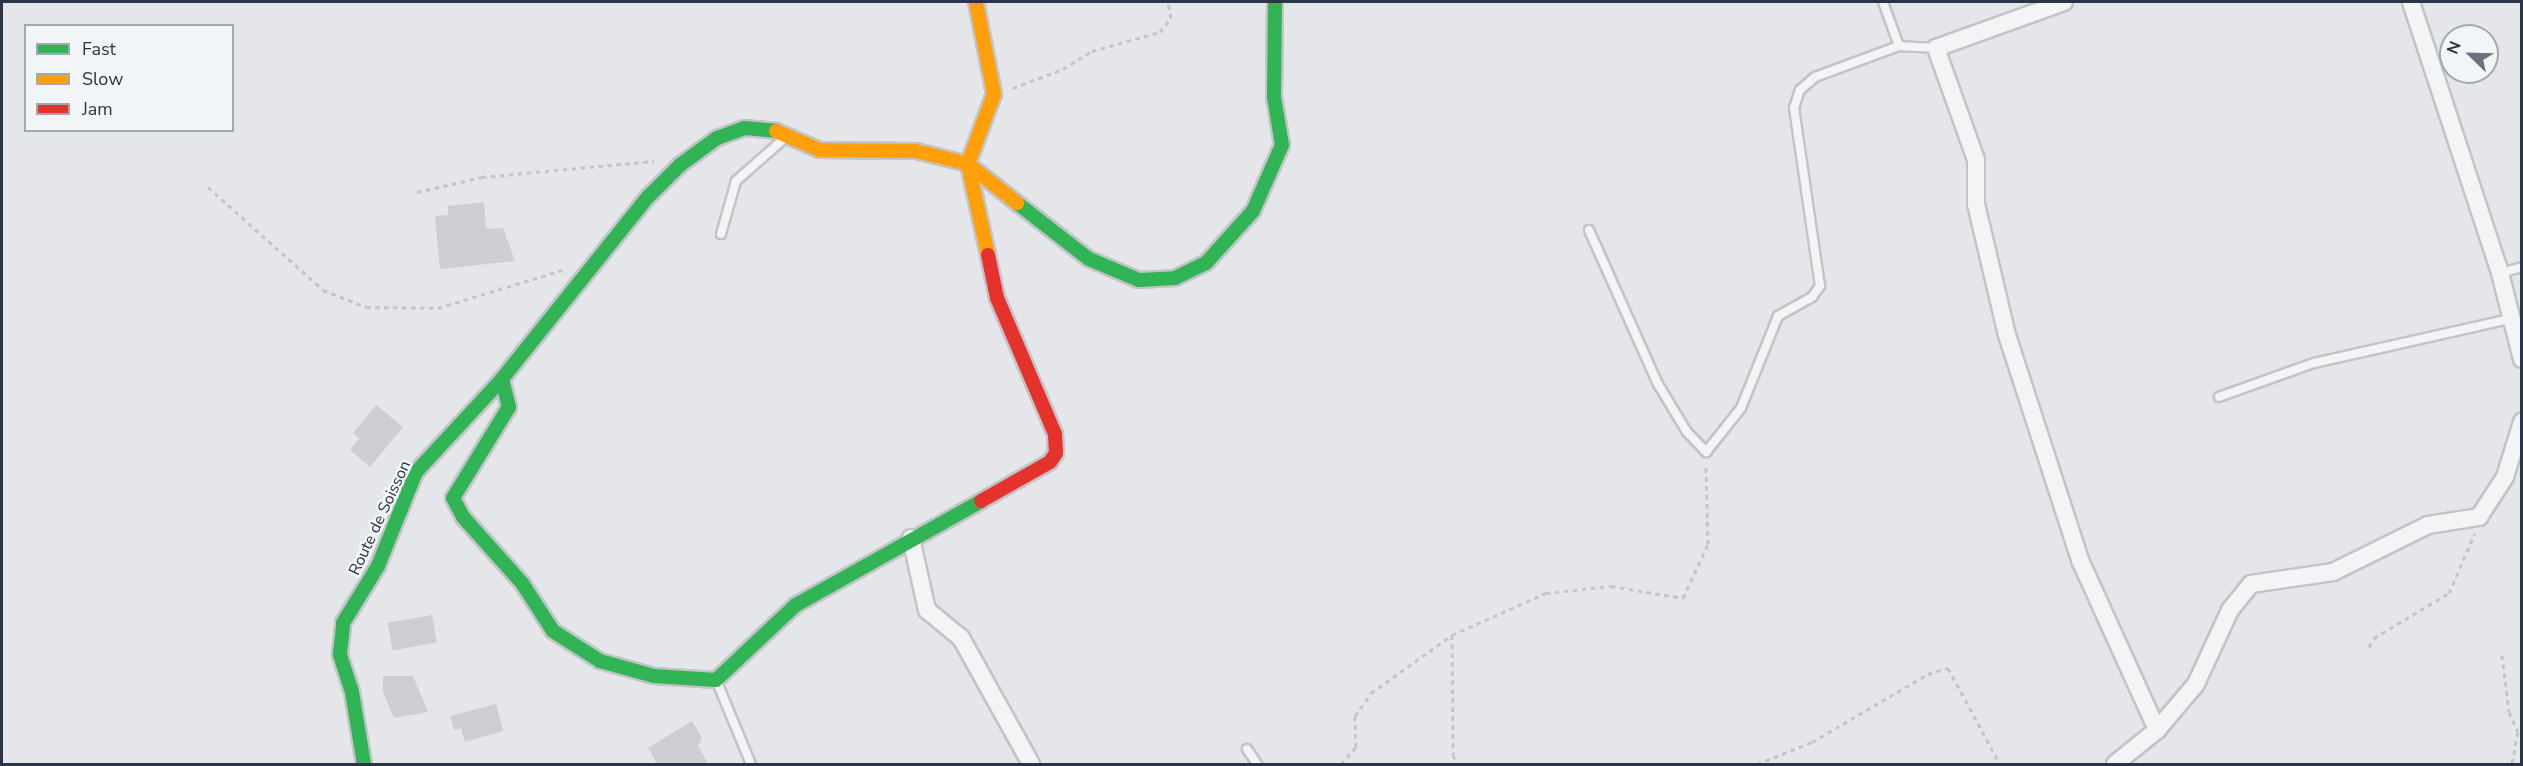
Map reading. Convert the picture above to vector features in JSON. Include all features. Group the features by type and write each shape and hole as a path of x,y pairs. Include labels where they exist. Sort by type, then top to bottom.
{"street":[{"path":"502,379 509,408 453,498 463,517 522,584 553,631 600,661 654,676 716,680 796,605 911,538 1050,462 1056,453 1055,434 997,298 968,164 994,94 976,2"},
{"path":"968,164 1089,259 1139,280 1175,278 1206,263 1252,211 1282,145 1274,97 1275,2"},
{"path":"2064,2 1936,48 1976,160 1976,204 2007,335 2080,560 2157,730"},
{"path":"2411,2 2500,273 2522,359"},
{"name":"Route de Soisson","path":"364,765 352,692 340,654 343,622 378,566 416,472 502,379 596,263 680,165 717,138 744,128 787,136 820,150 916,151 968,164"},
{"path":"2115,765 2157,730 2196,684 2230,610 2251,584 2333,572 2428,525 2479,517 2505,477 2522,422"},
{"path":"911,538 927,610 962,638 1031,765"}],"lane":[{"path":"1883,2 1899,46"},
{"path":"1589,230 1659,384 1687,432 1706,452 1741,408 1778,316 1812,297 1820,286 1794,108 1800,90 1815,77 1899,46 1936,48"},
{"path":"721,234 736,181 787,136"},
{"path":"2500,273 2522,267"},
{"path":"2219,396 2314,363 2510,319"},
{"path":"716,680 732,710 751,765"},
{"path":"1247,749 1257,765"}],"path":[{"path":"994,94 1062,69 1092,51 1160,32 1171,18 1168,2"},
{"path":"417,192 482,177 603,164 648,160 680,165"},
{"path":"208,187 323,290 366,307 438,308 596,263"},
{"path":"1341,765 1356,747 1355,716 1371,693 1452,635 1546,593 1611,586 1683,598 1708,544 1706,452"},
{"path":"2369,647 2373,639 2450,593 2464,566 2479,517"},
{"path":"1452,635 1453,755 1458,765"},
{"path":"2502,655 2509,712 2518,732"},
{"path":"1756,765 1812,742 1928,674 1948,668 2000,765"},
{"path":"2512,765 2518,732 2522,725"}],"building":[{"path":"484,202 486,229 503,228 515,261 440,269 435,216 448,215 448,206"},
{"path":"376,405 403,427 370,467 350,450 359,438 353,433"},
{"path":"432,615 437,643 393,650 388,623"},
{"path":"383,676 413,676 428,712 394,718 383,692"},
{"path":"496,704 503,731 465,742 461,728 454,730 450,716"},
{"path":"692,721 702,738 698,746 709,765 658,765 648,748"}],"traffic: fast":[{"path":"1017,203 1089,259 1139,280 1175,278 1206,263 1253,211 1282,145 1274,97 1275,2"},
{"path":"364,764 352,692 340,654 343,623 378,566 416,472 502,379 648,197 680,165 717,138 744,128 776,131"},
{"path":"502,379 509,407 453,498 463,517 522,583 553,631 600,661 654,676 716,680 796,605 981,501"}],"traffic: slow":[{"path":"976,2 994,94 968,164 988,255"},
{"path":"776,131 820,150 916,151 968,164 1017,203"}],"traffic: jam":[{"path":"981,501 1050,462 1056,453 1055,434 997,298 988,255"}]}
